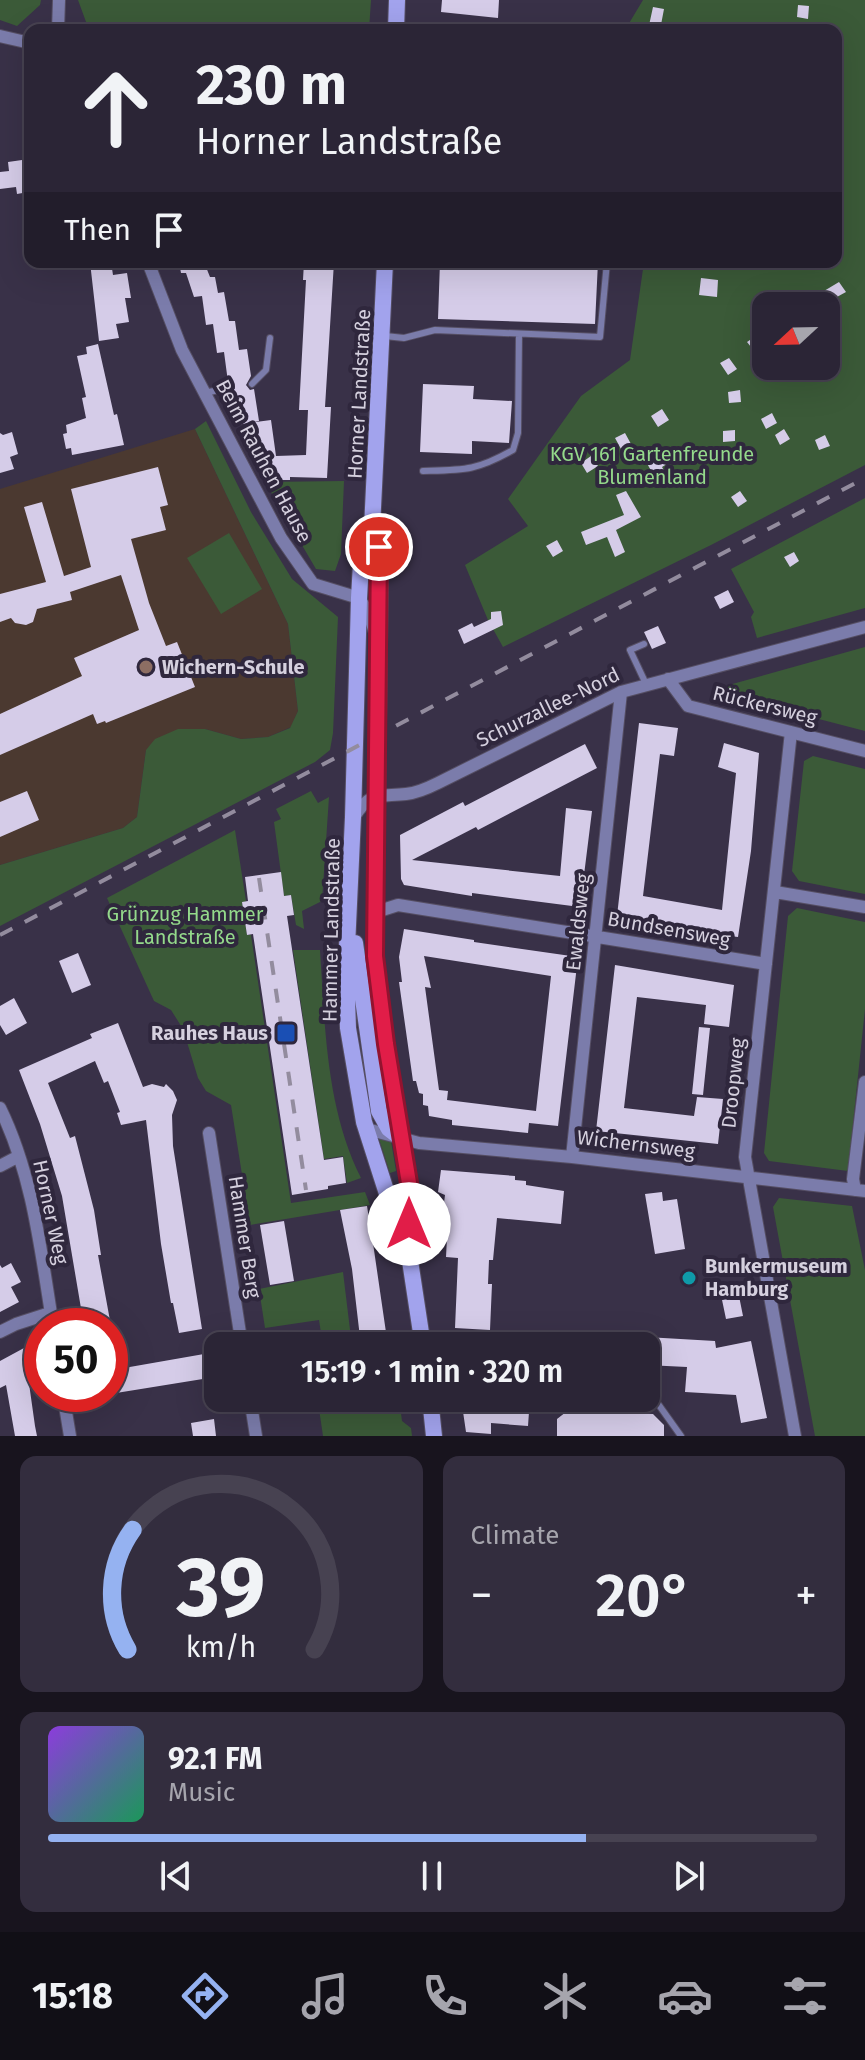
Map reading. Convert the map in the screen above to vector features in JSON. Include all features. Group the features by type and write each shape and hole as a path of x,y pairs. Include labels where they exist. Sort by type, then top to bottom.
{"main road":[{"path":"396,24 397,0"},
{"name":"Horner Landstraße","path":"377,742 379,547 372,528 385,268"},
{"name":"Horner Landstraße","path":"355,754 362,546 372,528"},
{"name":"Hammer Landstraße","path":"377,742 376,978 411,1207 407,1241"},
{"name":"Hammer Landstraße","path":"355,754 346,969 348,1028 367,1129 389,1200 407,1241 421,1332"},
{"path":"349,899 379,1111 389,1129 402,1139"},
{"path":"431,1412 434,1436"}],"street":[{"path":"58,24 59,0"},
{"path":"0,36 24,42"},
{"name":"Beim Rauhen Hause","path":"150,268 161,302 204,393 267,513 306,578 319,587 359,598"},
{"path":"359,598 368,612 379,644"},
{"name":"Schurzallee-Nord","path":"377,795 407,794 438,783 621,692 865,627"},
{"name":"Rückersweg","path":"668,679 688,706 865,751"},
{"name":"Ewaldsweg","path":"572,1157 621,692"},
{"name":"Droopweg","path":"791,732 745,1157 795,1436"},
{"path":"353,817 361,805 377,795"},
{"path":"775,892 865,907"},
{"name":"Bundsensweg","path":"376,912 398,905 766,964"},
{"path":"860,1191 853,1179 865,1082"},
{"name":"Horner Weg","path":"0,1108 14,1137 28,1184 50,1308"},
{"name":"Wichernsweg","path":"367,1129 402,1139 860,1191"},
{"name":"Hammer Berg","path":"209,1133 240,1332"},
{"path":"0,1166 19,1156"},
{"path":"0,1332 24,1323"},
{"path":"66,1412 70,1436"},
{"path":"252,1412 256,1436"}],"lane":[{"path":"381,335 404,338 435,330 600,337 606,268"},
{"path":"423,471 470,469 513,450 518,433 519,334"},
{"path":"252,384 266,370 270,338"},
{"path":"204,393 229,388"},
{"path":"644,644 630,650 646,684"},
{"path":"660,1407 681,1436"}],"shaded area":[{"name":"Wichern-Schule","path":"195,429 288,624 298,711 291,727 268,737 241,739 205,729 146,750 137,817 123,828 0,865 0,489"}],"green space":[{"path":"0,0 41,0 40,5 17,26 0,20"},
{"path":"78,0 371,0 369,24 87,24"},
{"name":"KGV 161 Gartenfreunde Blumenland","path":"643,0 865,0 865,465 503,647 465,565 528,526 508,499 581,396 630,360 643,268 842,268 842,24 629,24"},
{"path":"206,421 251,512 292,579 338,617 330,750 315,762 0,926 0,865 123,828 137,817 146,750 155,739 178,729 205,729 241,739 268,737 290,728 298,711 288,624 195,429"},
{"path":"344,481 341,554 335,571 316,569 265,482"},
{"path":"865,498 865,608 757,638 751,617 754,612 731,569"},
{"path":"229,533 262,589 221,614 187,558"},
{"path":"865,647 865,731 718,693 718,688"},
{"path":"813,756 865,769 865,894 799,881 792,871 804,761"},
{"path":"311,791 318,803 329,797 322,901 302,911 304,929 296,925 291,895 284,896 274,822 281,819 276,809"},
{"name":"Grünzug Hammer Landstraße","path":"235,830 246,901 242,903 247,935 251,935 291,1203 365,1192 370,1205 250,1225 231,1105 206,1091 198,1078 183,1029 171,1010 154,1001 107,898"},
{"path":"797,908 865,922 865,1009 848,1171 769,1161 764,1153 788,916"},
{"path":"293,950 320,950 326,1038 334,1095 349,1151 361,1178 347,1183 343,1156 324,1159"},
{"path":"379,1139 391,1141 396,1171 390,1173"},
{"path":"779,1198 852,1206 865,1270 865,1436 815,1436 773,1207"},
{"path":"343,1272 350,1332 321,1332 319,1320 265,1328 259,1289"},
{"path":"319,1412 401,1412 402,1421 411,1428 412,1436 323,1436"}],"building":[{"path":"442,0 499,0 498,18 441,12"},
{"path":"798,5 809,6 808,19 797,17"},
{"path":"653,7 664,9 661,24 649,24"},
{"path":"24,160 24,193 17,194 16,187 0,189 0,172 9,171 8,162"},
{"path":"91,268 112,268 113,275 127,273 131,298 125,298 129,322 116,324 119,338 99,341"},
{"path":"180,268 206,268 210,277 215,277 218,293 224,292 229,321 235,321 239,350 247,349 251,376 246,385 250,390 254,389 259,421 237,425 232,393 235,388 228,382 224,352 217,353 213,324 206,325 202,296 194,297 186,273 181,273"},
{"path":"304,268 334,268 325,407 331,407 327,478 265,480 262,455 254,456 249,423 271,420 276,456 306,455 308,410 299,410 306,280 303,280"},
{"path":"440,268 598,268 595,324 438,319"},
{"path":"701,278 718,280 717,297 699,295"},
{"path":"839,282 846,292 840,295 840,292 822,292"},
{"path":"98,344 124,445 72,455 71,448 66,449 63,434 67,433 66,425 86,418 82,398 86,397 77,356 87,354 86,347"},
{"path":"729,358 737,369 728,375 720,363"},
{"path":"423,384 474,386 473,399 512,401 509,443 472,441 472,454 420,452"},
{"path":"740,390 741,402 729,403 728,392"},
{"path":"662,409 669,420 658,427 651,416"},
{"path":"772,413 777,423 766,429 761,419"},
{"path":"784,429 790,439 780,445 775,435"},
{"path":"735,430 735,441 723,442 723,431"},
{"path":"12,432 18,454 10,457 14,469 0,473 0,433"},
{"path":"625,433 631,444 621,449 615,438"},
{"path":"825,435 830,446 819,450 815,440"},
{"path":"661,448 670,462 662,467 669,479 659,485 644,458"},
{"path":"591,456 598,466 587,473 581,463"},
{"path":"158,467 168,505 160,507 166,530 131,539 149,603 166,646 177,642 195,687 106,723 97,724 93,714 0,755 0,714 82,676 74,658 139,630 121,575 70,592 72,600 37,609 33,622 26,625 15,623 11,618 0,622 0,594 46,582 24,507 42,502 64,576 91,567 71,489"},
{"path":"626,491 641,517 616,530 625,552 615,557 607,537 586,545 581,532 624,515 616,495"},
{"path":"740,491 747,501 738,507 731,497"},
{"path":"557,540 563,551 553,557 546,546"},
{"path":"794,552 799,561 790,567 784,557"},
{"path":"728,590 734,602 720,609 714,597"},
{"path":"501,611 503,625 464,644 458,630 472,623 474,627 491,619 491,612"},
{"path":"658,626 666,643 652,649 644,632"},
{"path":"639,723 678,728 674,756 660,754 643,896 722,910 736,773 718,767 724,743 759,753 751,851 738,937 690,931 691,928 669,924 668,928 654,926 655,922 617,916"},
{"path":"585,744 597,768 478,830 476,827 412,860 560,876 566,808 592,811 580,907 472,893 472,896 404,885 401,879 400,835 463,802 465,806"},
{"path":"27,791 39,820 0,837 0,802"},
{"path":"281,872 284,896 291,895 294,915 287,916 324,1160 343,1157 346,1183 292,1195 253,934 247,935 242,902 248,901 245,877"},
{"path":"404,929 578,957 558,1126 529,1123 528,1133 452,1125 452,1120 429,1116 428,1106 423,1105 423,1094 419,1093 416,1081 413,1081 399,982 402,982 399,957","holes":["424,956 551,976 536,1111 447,1100 448,1091 439,1090 425,987 431,988"]},
{"path":"78,953 91,985 72,993 59,961"},
{"path":"615,965 734,985 729,1027 704,1024 706,1005 637,997 624,1108 694,1116 697,1097 723,1099 718,1144 596,1131"},
{"path":"14,998 27,1023 6,1035 0,1025 0,1006"},
{"path":"118,1023 143,1087 152,1084 164,1087 166,1084 177,1100 172,1115 173,1146 202,1329 179,1333 161,1244 146,1120 121,1125 117,1113 120,1112 108,1081 104,1083 95,1061 48,1083 70,1138 75,1136 94,1210 101,1255 98,1255 108,1308 81,1308 62,1196 40,1124 19,1070 92,1038 90,1034"},
{"path":"699,1027 710,1028 703,1095 692,1094"},
{"path":"441,1170 515,1176 515,1180 526,1181 526,1185 564,1191 561,1224 497,1218 493,1260 489,1260 488,1284 492,1284 490,1330 455,1328 458,1258 446,1257 447,1237 440,1235 445,1195 438,1192"},
{"path":"662,1192 663,1201 677,1199 685,1249 655,1254 645,1194"},
{"path":"367,1206 386,1332 359,1332 352,1269 340,1210"},
{"path":"284,1221 294,1281 270,1285 260,1225"},
{"path":"11,1263 21,1282 11,1287 19,1302 0,1312 0,1265 2,1268"},
{"path":"738,1291 743,1316 726,1319 721,1295"},
{"path":"660,1338 715,1341 716,1348 751,1341 767,1418 741,1423 736,1395 685,1392 687,1367 660,1366"},
{"path":"24,1348 24,1412 33,1412 37,1436 15,1436 6,1385 0,1388 0,1361"},
{"path":"204,1354 204,1379 128,1391 128,1367"},
{"path":"463,1412 529,1412 528,1426 491,1423 491,1434 466,1432"},
{"path":"566,1412 653,1414 664,1425 664,1436 557,1436 557,1419"},
{"path":"214,1419 216,1436 193,1436 191,1423"}],"railway":[{"path":"0,935 865,478"},
{"path":"259,878 306,1190"}],"place":[{"name":"Wichern-Schule","path":"146,667"},
{"name":"Rauhes Haus","path":"286,1033"},
{"name":"Bunkermuseum Hamburg","path":"689,1278"}],"route":[{"path":"379,547 375,956 410,1189 409,1224"}]}
